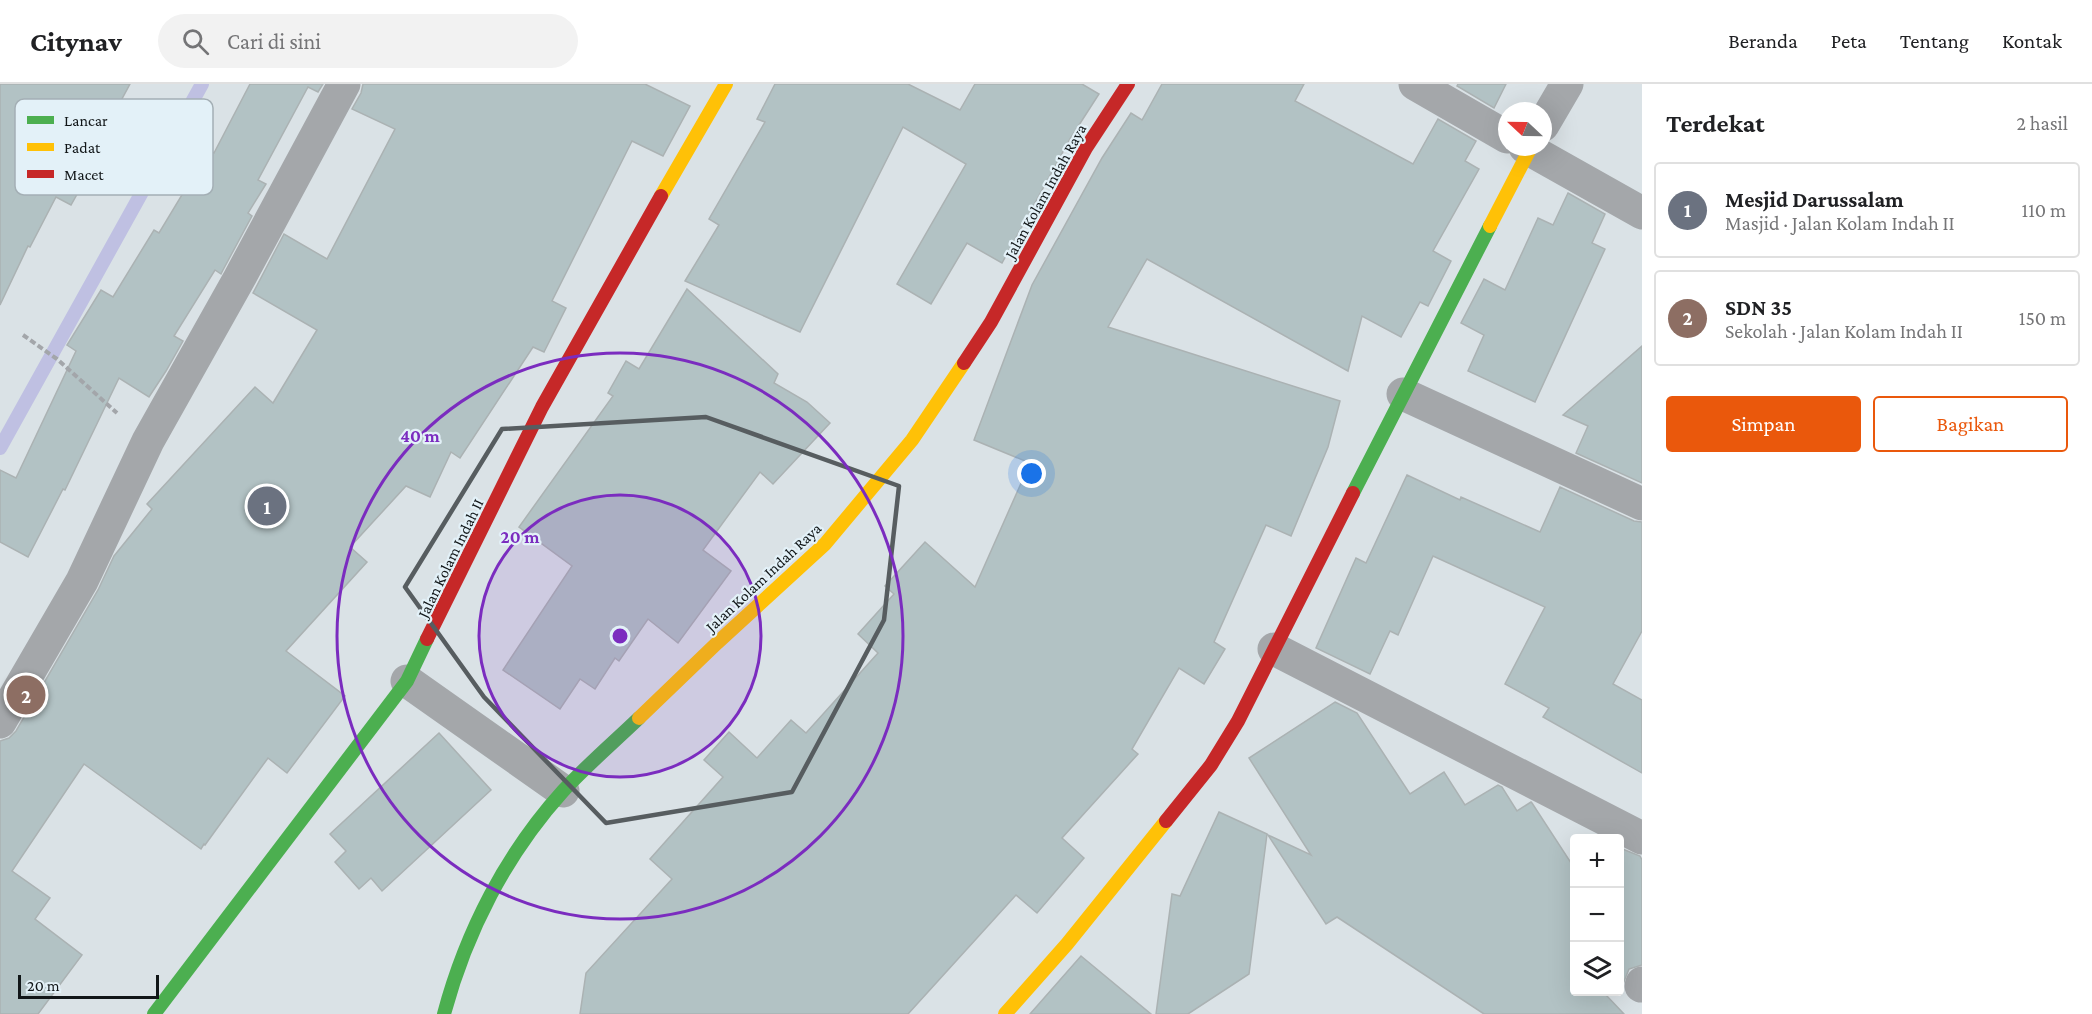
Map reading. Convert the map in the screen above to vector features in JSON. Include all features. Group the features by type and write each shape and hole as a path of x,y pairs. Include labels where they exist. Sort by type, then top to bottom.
{"street":[{"path":"0,722 82,581 148,441 239,279 344,84"},
{"name":"Jalan Kolam Indah II","path":"154,1014 407,681 542,407 726,84"},
{"name":"Jalan Kolam Indah Raya","path":"444,1014 454,975 476,921 513,855 563,791 717,643 825,544 912,440 991,322 1086,148 1128,84"},
{"path":"1414,84 1498,126"},
{"path":"1552,105 1567,84"},
{"path":"1005,1014 1067,944 1211,765 1238,721 1520,156"},
{"path":"1551,156 1642,213"},
{"path":"1403,394 1642,504"},
{"path":"1274,649 1642,838"},
{"path":"407,681 563,791"}],"path":[{"path":"22,335 57,359 148,441"}],"highlighted area":[{"path":"706,417 899,486 884,620 792,792 606,823 484,697 405,587 502,429"}],"building":[{"path":"0,84 130,84 122,99 15,99 15,195 77,195 71,205 56,197 30,247 28,246 0,305"},
{"path":"250,84 323,84 318,92 308,87 258,180 266,184 248,213 252,216 221,274 215,270 174,336 183,341 166,371 149,397 119,378 65,490 63,489 28,557 0,542 0,470 16,478 76,351 67,345 101,290 113,297 154,230 159,233 182,195 213,195 214,153"},
{"path":"363,84 645,84 690,106 663,156 632,141 552,301 566,308 544,352 533,347 460,458 451,452 430,497 406,486 350,547 367,562 286,651 345,696 287,773 268,758 201,849 84,764 12,871 50,898 35,919 82,955 38,1014 0,1014 0,741 9,738 16,731 98,590 114,556 152,509 147,504 255,387 273,403 317,330 253,293 284,234 327,259 395,129 352,109"},
{"path":"775,84 908,84 960,110 975,84 1082,84 1099,94 1070,139 1002,263 967,243 931,304 897,284 966,164 903,127 800,332 685,281 719,225 709,219 765,122 757,119"},
{"path":"1162,84 1304,84 1295,101 1413,164 1438,119 1476,141 1465,161 1479,169 1433,251 1451,261 1428,306 1420,302 1401,337 1362,316 1348,371 1147,259 1108,327 1340,401 1328,447 1291,536 1266,525 1214,642 1225,649 1204,684 1179,668 1132,749 1138,754 1062,838 1084,858 1037,913 1016,895 908,1014 580,1014 586,973 672,879 650,859 723,777 704,760 729,732 757,758 791,720 806,733 878,653 858,634 894,594 885,586 925,542 975,587 1030,463 974,440 1032,285 1102,158 1131,113 1142,120"},
{"path":"1458,84 1506,84 1494,108 1457,86"},
{"path":"1568,193 1605,214 1592,243 1605,249 1535,402 1468,371 1484,335 1461,323 1484,279 1505,290 1538,218 1553,225"},
{"path":"687,289 778,374 774,383 807,402 830,423 773,484 760,472 703,550 731,571 678,643 648,619 619,661 615,658 595,689 580,679 560,709 503,670 572,566 519,527 613,396 608,393 626,361 639,369"},
{"path":"1642,346 1642,483 1576,453 1588,426 1563,415"},
{"path":"1407,475 1460,500 1461,497 1540,532 1560,487 1634,521 1642,522 1642,631 1613,684 1642,700 1642,773 1543,717 1549,708 1505,684 1545,607 1433,556 1398,635 1390,631 1370,674 1316,648 1356,558 1366,563"},
{"path":"1335,702 1357,713 1410,794 1444,772 1465,805 1498,785 1502,787 1517,811 1531,802 1570,861 1570,996 1607,996 1624,1014 1484,1014 1337,917 1326,924 1268,835 1311,855 1249,758"},
{"path":"439,733 491,790 382,891 371,878 359,889 335,862 346,851 330,834"},
{"path":"1219,812 1267,834 1249,974 1188,1014 1156,1014 1172,894 1180,896"},
{"path":"1624,850 1640,856 1642,860 1642,965 1629,969 1624,982"},
{"path":"1081,956 1151,1014 1030,1014"}],"waterway":[{"path":"194,99 202,84"},
{"path":"0,448 140,195"}],"traffic: fast":[{"path":"1353,493 1490,226"},
{"path":"154,1014 407,681 427,639"},
{"path":"444,1014 453,983 476,924 490,895 523,841 563,791 639,718"}],"traffic: slow":[{"path":"661,196 726,84"},
{"path":"1490,226 1526,156"},
{"path":"639,718 825,544 912,440 964,363"},
{"path":"1005,1014 1067,944 1166,821"}],"traffic: jam":[{"path":"964,363 991,322 1086,148 1128,84"},
{"path":"427,639 542,407 661,196"},
{"path":"1166,821 1211,765 1238,721 1353,493"}],"place":[{"name":"Mesjid Darussalam","path":"267,506"},
{"name":"SDN 35","path":"26,695"}]}
